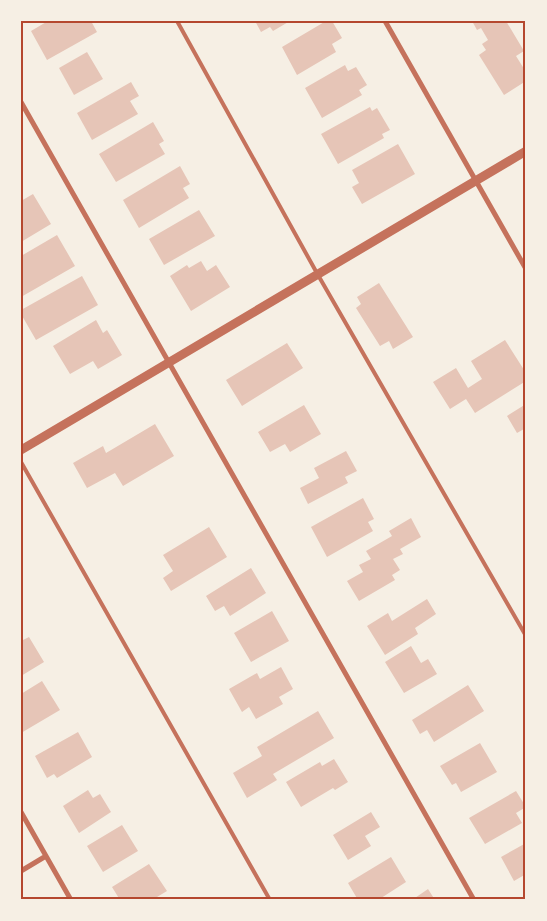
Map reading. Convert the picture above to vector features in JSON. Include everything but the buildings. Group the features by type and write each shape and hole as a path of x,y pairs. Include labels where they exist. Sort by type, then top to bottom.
{"street":[{"path":"385,21 526,269"},
{"path":"21,102 474,900"},
{"path":"21,450 526,151"},
{"path":"21,812 71,900"},
{"path":"21,871 46,856"}],"lane":[{"path":"177,21 318,274 526,636"},
{"path":"21,462 270,900"}]}
